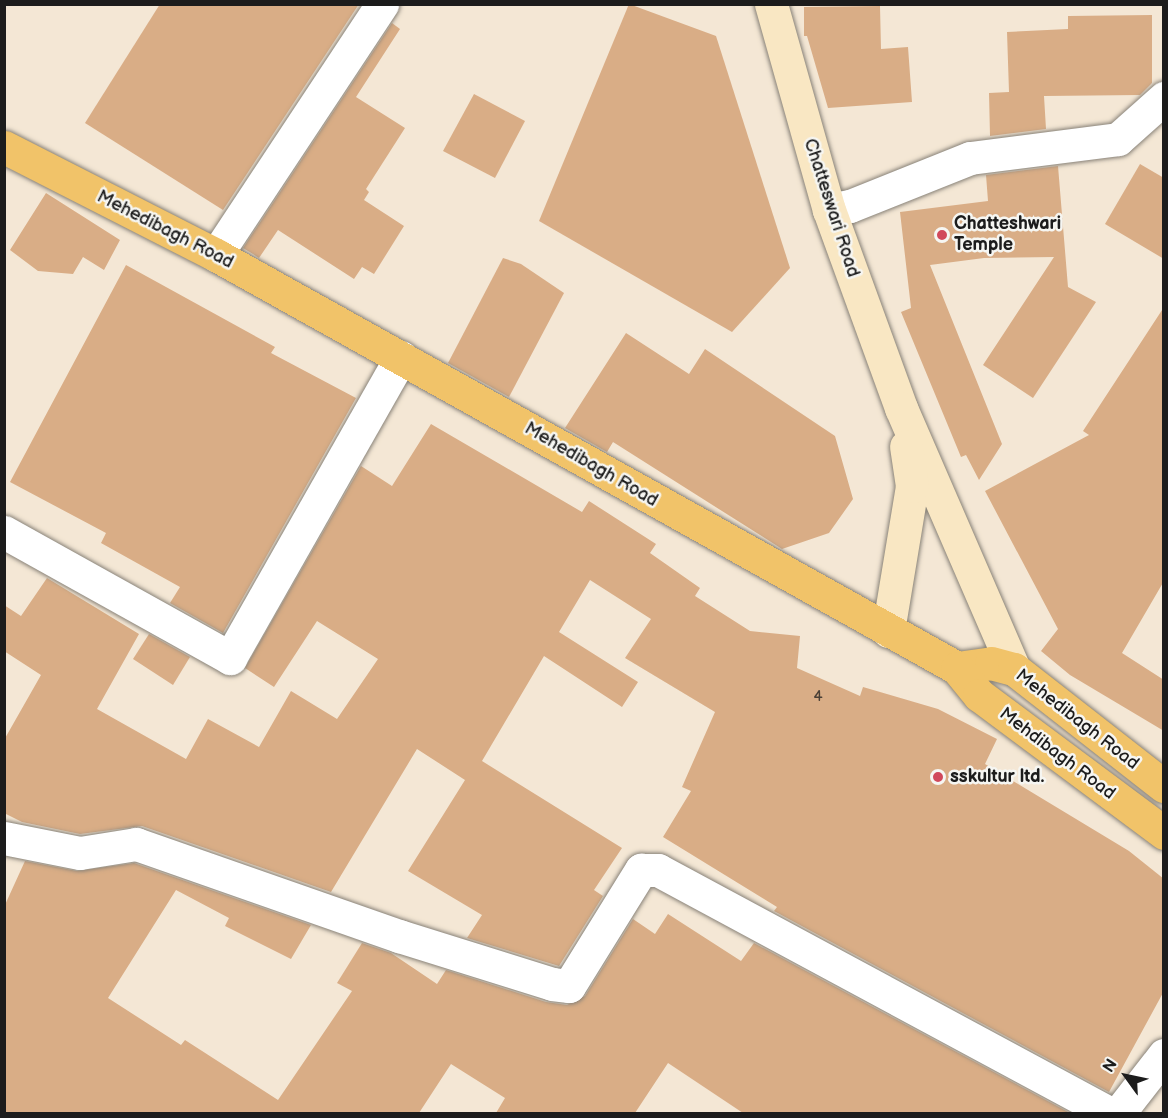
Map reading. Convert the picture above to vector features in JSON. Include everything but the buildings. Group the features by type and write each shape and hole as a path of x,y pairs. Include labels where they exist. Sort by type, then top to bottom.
{"main road":[{"name":"Chatteswari Road","path":"771,4 829,210 901,408 1014,669"},
{"name":"Mehedibagh Road","path":"4,147 216,255 957,668 991,663 1014,669 1164,786"},
{"name":"Chatteswari Road","path":"888,631 912,486 901,408"},
{"name":"Mehdibagh Road","path":"957,668 979,696 1164,833"}],"street":[{"path":"216,255 382,4"},
{"path":"829,210 850,206 970,158 1118,139 1164,98"},
{"path":"4,532 230,657 401,357"},
{"path":"4,838 80,852 136,844 399,936 552,984 569,986 641,870 658,870 1111,1113"},
{"path":"1118,1113 1164,1055"}],"place":[{"name":"Chatteshwari Temple","path":"942,235"},
{"name":"sskultur ltd.","path":"938,777"}]}
